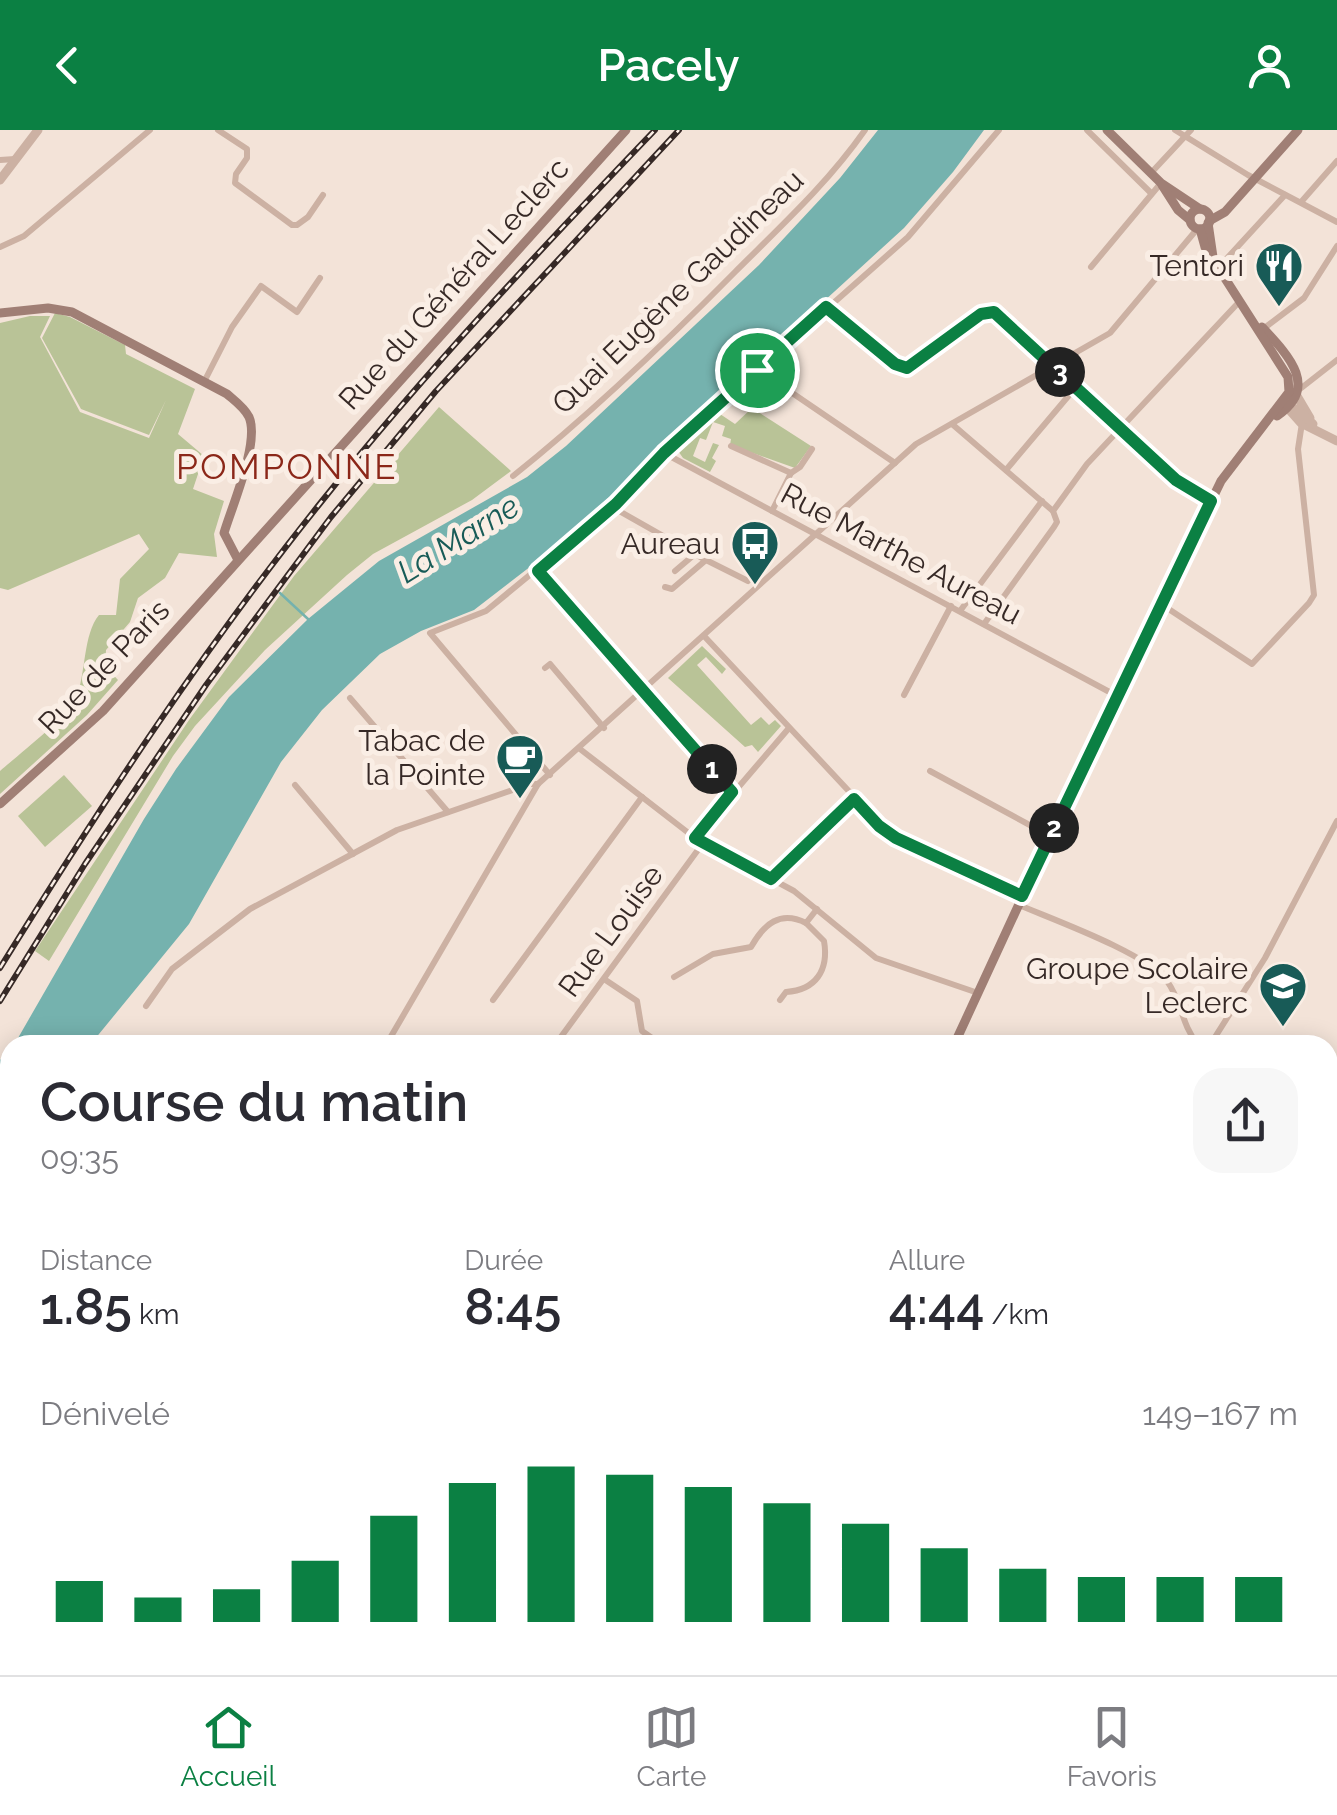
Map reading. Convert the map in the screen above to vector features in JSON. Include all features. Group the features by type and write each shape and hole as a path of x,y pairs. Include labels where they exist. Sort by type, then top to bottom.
{"main road":[{"name":"Rue du Général Leclerc","path":"238,560 626,130"},
{"path":"1107,130 1161,183 1202,209"},
{"path":"1204,225 1225,212 1298,130"},
{"path":"1161,183 1178,210 1204,225"},
{"path":"1190,220 1193,211 1230,203"},
{"path":"1202,209 1204,247 1288,377 1285,406"},
{"path":"0,312 48,308 72,312 240,405 253,431 224,533 238,560"},
{"path":"959,1035 1221,481 1298,392 1293,367 1249,315"},
{"name":"Rue de Paris","path":"0,804 103,710 238,560"}],"street":[{"path":"0,180 38,130"},
{"path":"0,248 24,236 150,130"},
{"path":"218,130 247,149 248,158 236,174 235,183 292,225 297,226 308,216 322,194"},
{"name":"Quai Eugène Gaudineau","path":"513,476 591,411 700,307 804,203 865,130"},
{"path":"550,775 430,634 486,611 612,507 664,453 908,236 999,130"},
{"path":"1088,130 1151,192"},
{"path":"1175,130 1337,222"},
{"path":"1151,173 1191,130"},
{"path":"0,160 16,159"},
{"path":"1302,201 1337,162"},
{"path":"1091,267 1161,183"},
{"path":"1219,267 1286,195"},
{"path":"146,1006 172,969 250,909 398,830 538,784 916,444 1117,327 1204,225"},
{"path":"1263,329 1304,298 1337,246"},
{"path":"204,382 232,326 261,286 296,312 320,278"},
{"path":"1053,510 1087,464 1240,301"},
{"path":"826,307 900,367 907,368 988,311 1004,320 1176,480 1211,501"},
{"path":"1161,604 1252,664 1309,604 1314,595 1298,449 1311,425 1298,392 1337,360"},
{"path":"757,370 895,463"},
{"path":"1006,470 1076,386"},
{"path":"1285,406 1337,441"},
{"path":"952,424 1053,510 1057,522 984,624"},
{"path":"730,446 790,472"},
{"path":"772,510 790,472 800,467 812,449"},
{"name":"Rue Marthe Aureau","path":"664,453 1117,696"},
{"path":"960,611 1042,500"},
{"path":"612,507 748,581"},
{"path":"675,571 696,554"},
{"path":"664,587 672,589 706,560"},
{"path":"538,571 732,792"},
{"path":"904,696 952,606"},
{"path":"705,637 879,826 1153,967 1171,986 1190,1035"},
{"path":"545,668 550,664 604,728"},
{"path":"350,698 448,812"},
{"name":"Rue Louise","path":"562,1035 732,792 789,728"},
{"path":"580,750 699,840 817,909 876,958 978,993"},
{"path":"930,771 1050,836"},
{"path":"392,1035 538,784"},
{"path":"295,785 353,854"},
{"path":"493,1000 642,797"},
{"path":"771,879 854,799"},
{"path":"1216,1035 1265,958 1337,821"},
{"path":"806,923 817,909"},
{"path":"674,977 713,954 752,947 761,929 788,917 806,923 824,941 825,966 808,987 786,992 780,1000"},
{"path":"604,979 636,1002 642,1031 648,1035"}],"green space":[{"path":"55,313 125,345 126,354 195,389 178,434 204,456 193,489 224,501 214,534 217,557 179,553 165,578 138,598 130,622 106,650 105,666 118,680 87,715 0,794 0,771 53,725 76,699 94,623 99,615 116,615 120,579 149,549 139,534 8,590 0,588 0,323 50,316 40,337 80,412 149,438 166,400 149,435 81,409 42,338"},
{"path":"439,407 511,471 472,500 373,554 265,650 195,726 173,756 49,961 35,951 189,720 294,576"},
{"path":"752,408 811,446 795,468 730,445 731,439 722,436 725,426 713,422 706,440 700,438 693,456 705,462 713,443 719,445 710,472 683,458 676,448 717,412 735,424"},
{"path":"702,646 726,669 722,674 706,657 697,665 751,725 761,717 769,725 775,720 781,726 758,752 752,745 745,747 668,678"},
{"path":"64,775 92,806 45,847 18,816"}],"water":[{"name":"La Marne","path":"878,130 984,130 904,228 548,553 474,610 421,631 380,654 322,710 281,762 189,924 98,1035 20,1035 144,819 229,697 308,619 379,561 527,477 566,446 759,265 840,178"}],"waterway":[{"path":"280,593 308,619"}],"railway":[{"path":"0,968 154,730 278,557 443,358 655,130"},
{"path":"0,1001 85,864 206,685 331,517 436,391 679,130"}],"place":[{"name":"Tentori","path":"1279,308"},
{"name":"Aureau","path":"755,586"},
{"name":"Tabac de la Pointe","path":"520,800"},
{"name":"Groupe Scolaire Leclerc","path":"1283,1028"}],"district":[{"name":"POMPONNE","path":"287,467"}],"route":[{"path":"826,307 895,364 907,368 981,314 994,312 1176,480 1211,501 1022,896 896,838 854,799 771,879 695,838 732,792 538,571 616,504 664,453 757,370 826,307"}]}
